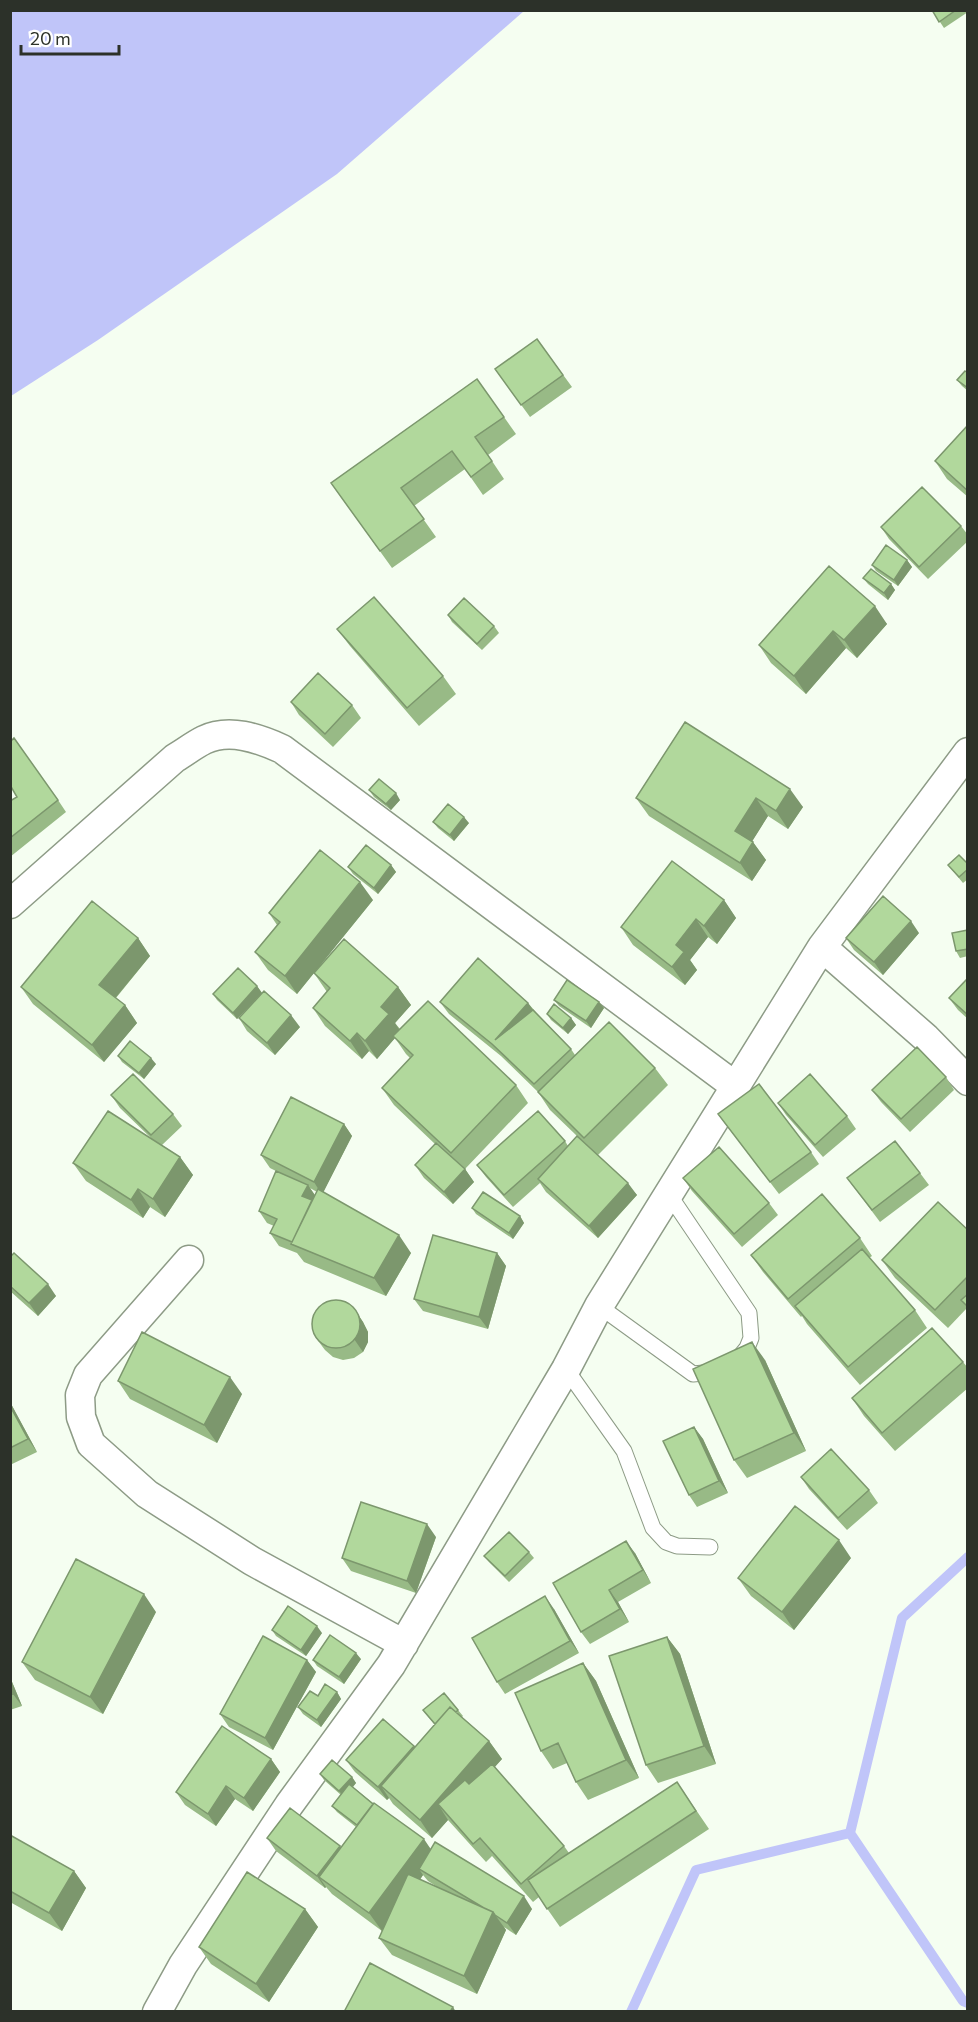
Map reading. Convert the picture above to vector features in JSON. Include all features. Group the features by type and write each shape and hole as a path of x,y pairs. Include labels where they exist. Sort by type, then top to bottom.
{"street":[{"path":"10,904 175,758 206,739 231,735 256,737 282,748 735,1086"},
{"path":"157,2012 183,1965 289,1805 392,1665 566,1369 599,1306 822,947 968,752"},
{"path":"822,947 926,1038 968,1081"},
{"path":"189,1260 88,1375 80,1395 81,1417 92,1444 147,1494 242,1555 404,1644"}],"lane":[{"path":"599,1306 693,1374 717,1371 730,1366 747,1348 751,1338 749,1314 668,1193"},
{"path":"566,1369 624,1451 653,1528 666,1542 677,1546 710,1546"}],"water":[{"path":"11,10 524,11 337,174 98,340 11,396"}],"building":[{"path":"932,10 956,10 939,22"},
{"path":"537,339 563,375 521,405 495,369"},
{"path":"965,371 968,373 968,388 957,380"},
{"path":"477,379 504,417 475,437 492,461 471,477 452,451 401,488 424,519 380,551 331,483"},
{"path":"968,425 968,491 935,461"},
{"path":"922,487 961,526 919,567 881,527"},
{"path":"886,545 907,560 894,580 872,565"},
{"path":"829,566 875,606 844,640 833,631 794,676 759,645"},
{"path":"871,569 891,584 884,593 863,578"},
{"path":"374,597 443,676 407,708 337,629"},
{"path":"464,598 494,626 477,644 448,615"},
{"path":"318,673 352,705 325,734 291,702"},
{"path":"685,722 790,789 776,811 756,798 735,831 753,842 740,863 636,798"},
{"path":"14,738 58,800 10,838 10,801 17,797 10,785 10,742"},
{"path":"379,779 396,793 386,804 369,790"},
{"path":"448,804 464,817 450,835 433,822"},
{"path":"366,845 391,865 374,888 348,867"},
{"path":"320,850 360,882 285,976 255,952 280,922 269,913"},
{"path":"959,855 968,864 968,869 959,877 948,865"},
{"path":"672,861 724,900 704,926 696,919 676,945 684,952 672,967 621,927"},
{"path":"883,896 911,921 874,962 846,938"},
{"path":"92,901 138,938 99,985 125,1005 92,1045 21,987"},
{"path":"968,930 968,949 956,951 952,933"},
{"path":"344,939 398,987 381,1007 389,1014 365,1041 357,1033 350,1041 313,1008 330,988 314,973"},
{"path":"478,958 528,1003 495,1040 533,1010 571,1049 534,1084 492,1044 440,1002"},
{"path":"238,968 257,986 233,1013 213,994"},
{"path":"968,978 968,1015 949,998"},
{"path":"567,980 599,1002 586,1021 554,1000"},
{"path":"264,991 291,1015 267,1043 239,1018"},
{"path":"428,1001 516,1085 451,1153 382,1088 413,1055 393,1036"},
{"path":"554,1004 571,1018 563,1028 547,1014"},
{"path":"609,1022 655,1068 584,1138 538,1092"},
{"path":"130,1041 151,1058 139,1073 118,1056"},
{"path":"917,1047 946,1077 901,1119 872,1090"},
{"path":"133,1074 173,1114 151,1135 111,1095"},
{"path":"810,1074 847,1116 815,1145 778,1103"},
{"path":"759,1084 811,1152 770,1182 718,1114"},
{"path":"291,1097 344,1124 314,1182 261,1155"},
{"path":"108,1111 180,1157 153,1199 138,1189 131,1200 73,1163"},
{"path":"538,1111 565,1141 504,1195 477,1165"},
{"path":"577,1136 628,1183 589,1226 538,1179"},
{"path":"895,1141 920,1173 872,1210 847,1178"},
{"path":"436,1143 465,1169 444,1192 415,1165"},
{"path":"719,1147 769,1203 734,1234 683,1178"},
{"path":"276,1171 308,1185 302,1196 312,1200 292,1242 270,1233 277,1219 259,1211"},
{"path":"318,1189 399,1235 374,1278 291,1244"},
{"path":"483,1192 520,1216 509,1233 472,1208"},
{"path":"822,1194 860,1238 788,1299 751,1255"},
{"path":"938,1202 968,1230 968,1276 935,1310 882,1260"},
{"path":"433,1235 497,1253 479,1317 414,1299"},
{"path":"862,1249 915,1310 848,1367 795,1306"},
{"path":"14,1253 48,1284 29,1303 10,1286 10,1257"},
{"path":"968,1294 968,1307 961,1300"},
{"path":"336,1300 353,1307 360,1324 353,1341 336,1348 319,1341 312,1324 319,1307"},
{"path":"932,1328 963,1362 882,1433 852,1398"},
{"path":"142,1332 230,1377 204,1425 118,1381"},
{"path":"752,1342 794,1433 734,1460 693,1369"},
{"path":"10,1406 28,1439 10,1448"},
{"path":"694,1427 719,1481 689,1495 663,1441"},
{"path":"831,1449 869,1490 838,1518 801,1477"},
{"path":"361,1502 427,1524 407,1581 342,1558"},
{"path":"795,1506 839,1540 782,1612 738,1578"},
{"path":"509,1532 529,1552 505,1576 484,1556"},
{"path":"626,1541 643,1570 609,1590 620,1609 581,1632 553,1583"},
{"path":"76,1559 144,1594 90,1697 22,1662"},
{"path":"545,1596 570,1641 497,1682 472,1638"},
{"path":"288,1606 317,1626 301,1650 272,1630"},
{"path":"330,1635 356,1653 339,1677 313,1660"},
{"path":"263,1636 307,1660 265,1738 220,1714"},
{"path":"667,1637 704,1746 646,1765 609,1656"},
{"path":"583,1663 626,1760 576,1782 558,1743 541,1751 515,1693"},
{"path":"325,1684 337,1692 317,1720 298,1707 310,1691 318,1696"},
{"path":"444,1693 458,1710 456,1712 450,1707 435,1724 423,1710"},
{"path":"450,1707 489,1741 420,1820 381,1786"},
{"path":"383,1719 414,1746 378,1787 346,1760"},
{"path":"222,1726 271,1759 244,1798 226,1786 208,1814 176,1792"},
{"path":"332,1760 352,1777 339,1791 320,1774"},
{"path":"492,1764 564,1846 521,1884 480,1838 473,1844 438,1804 465,1780 469,1784"},
{"path":"677,1782 696,1811 547,1909 528,1880"},
{"path":"349,1784 373,1804 357,1825 332,1806"},
{"path":"374,1803 424,1839 369,1913 319,1877"},
{"path":"290,1808 340,1846 317,1876 267,1838"},
{"path":"10,1835 74,1871 49,1913 10,1891"},
{"path":"435,1842 524,1896 507,1923 493,1912 419,1869"},
{"path":"247,1872 305,1909 256,1984 199,1947"},
{"path":"408,1874 493,1912 464,1976 379,1938"},
{"path":"370,1963 453,2007 450,2012 344,2012"}],"waterway":[{"path":"968,1557 902,1618 850,1833 963,2001 968,2003"},
{"path":"631,2012 696,1870 850,1833"}]}
